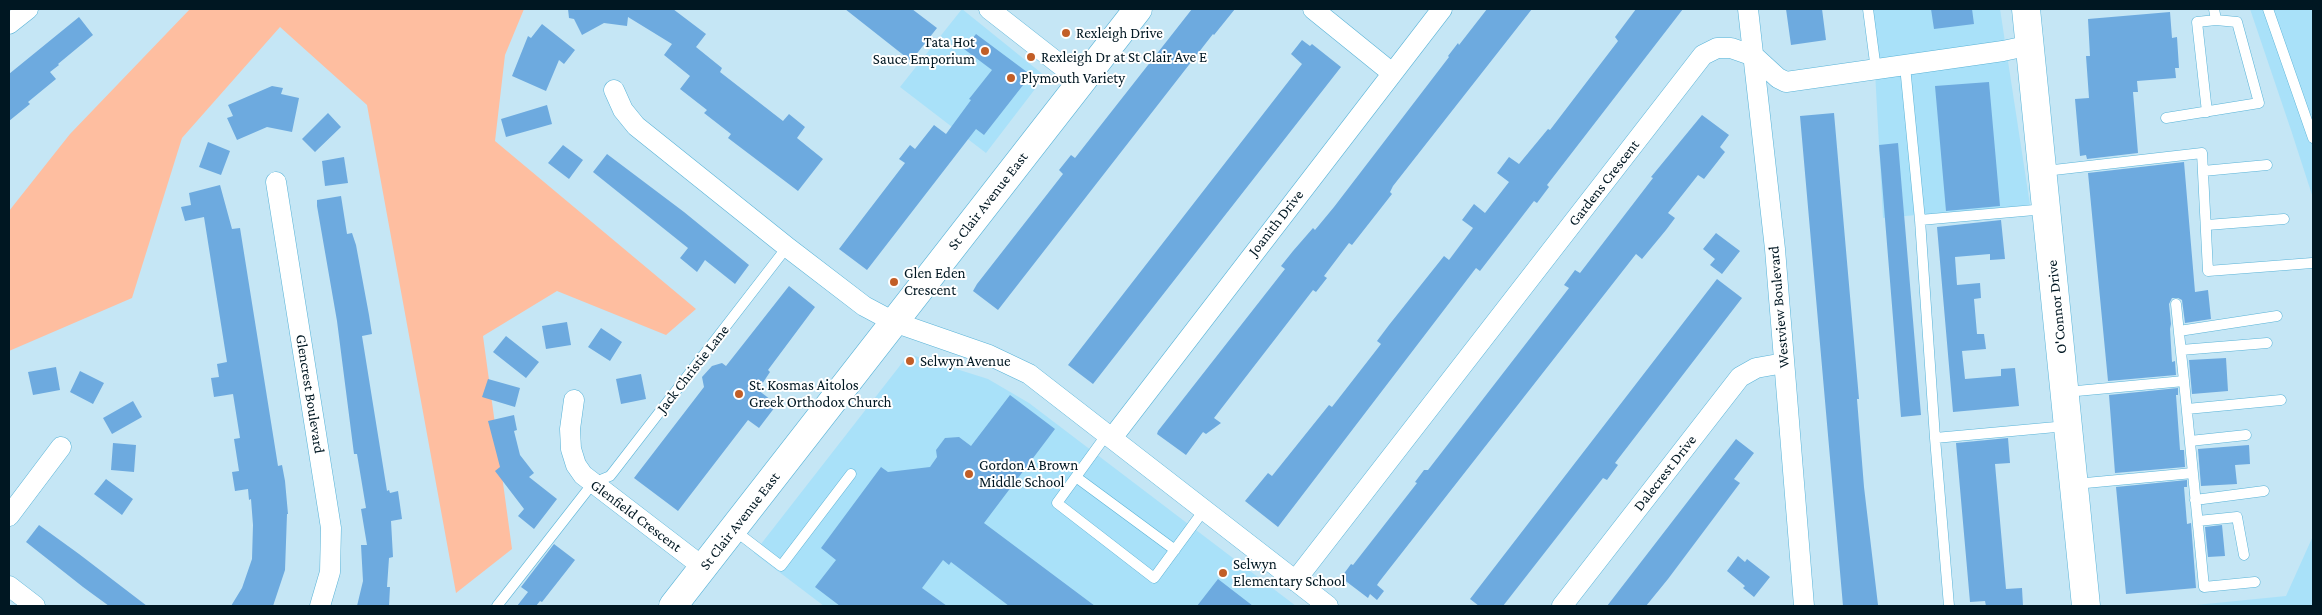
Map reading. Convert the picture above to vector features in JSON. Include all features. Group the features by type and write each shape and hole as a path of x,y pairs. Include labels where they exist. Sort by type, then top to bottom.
{"main road":[{"name":"St Clair Avenue East","path":"674,606 1138,9"},
{"name":"O'Connor Drive","path":"2026,9 2044,171 2086,606"}],"street":[{"path":"9,24 28,9"},
{"path":"989,9 1081,81"},
{"path":"1313,9 1392,73"},
{"name":"Joanith Drive","path":"1109,436 1442,9"},
{"name":"Westview Boulevard","path":"1748,9 1774,240 1804,606"},
{"name":"Gardens Crescent","path":"1295,581 1704,55 1717,48 1731,48 1754,56 1778,78 1786,82 1904,66 2031,45"},
{"path":"614,90 623,110 636,126 864,306 894,322 990,355 1029,374 1328,606"},
{"name":"Glencrest Boulevard","path":"276,182 331,528 330,572 320,606"},
{"name":"Dalecrest Drive","path":"1562,606 1740,377 1756,368 1784,363"},
{"name":"Glenfield Crescent","path":"574,400 570,429 571,449 576,465 593,483 704,567"},
{"path":"9,516 61,447"},
{"path":"9,586 35,606"}],"lane":[{"path":"1868,9 1876,70"},
{"path":"2214,9 2216,20"},
{"path":"2268,9 2313,138"},
{"path":"2166,118 2207,112 2259,103 2237,22 2216,20 2197,22 2207,112"},
{"path":"1904,66 1920,220 1949,606"},
{"path":"2044,171 2202,154 2208,270 2312,262"},
{"path":"2203,171 2267,164"},
{"path":"1920,220 2047,209"},
{"path":"2207,225 2284,219"},
{"name":"Jack Christie Lane","path":"593,483 610,476 787,247"},
{"path":"2176,304 2204,587 2255,582"},
{"path":"2179,331 2277,316"},
{"path":"2181,350 2267,343"},
{"path":"2065,392 2184,380"},
{"path":"2187,409 2281,400"},
{"path":"1935,438 2068,426"},
{"path":"2190,442 2246,435"},
{"path":"1109,436 1057,503 1154,578 1204,510"},
{"path":"2074,484 2193,473"},
{"path":"733,529 781,566 851,474"},
{"path":"1076,477 1175,550"},
{"path":"497,606 593,483"},
{"path":"2195,500 2264,491"},
{"path":"2198,521 2237,517 2244,555"}],"shaded area":[{"path":"190,9 524,9 505,55 495,141 696,309 666,335 557,291 483,336 512,549 456,593 367,105 280,27 182,138 132,298 9,351 9,211 70,134"},
{"path":"962,9 1045,76 986,153 900,87"},
{"path":"1868,9 2000,9 2030,205 1883,218 1874,53"},
{"path":"2250,9 2313,9 2313,198 2291,130"},
{"name":"Gordon A Brown Middle School","path":"909,354 988,379 1029,403 1296,606 824,606 754,553"},
{"path":"2313,536 2313,606 2186,606 2286,596"}],"building":[{"path":"568,9 673,9 706,34 696,47 722,68 720,72 783,121 789,114 805,127 797,138 823,159 798,191 728,138 731,134 704,113 707,110 680,89 690,76 664,55 672,44 628,17 627,26 604,23 582,35 574,19 569,18"},
{"path":"845,9 912,9 937,28 911,61"},
{"path":"1192,9 1235,9 1213,34 998,310 973,291 977,284 1063,174 1059,170 1071,155 1075,158"},
{"path":"1487,9 1532,9 1393,186 1390,192 1392,194 1352,245 1349,243 1324,276 1327,278 1316,292 1313,290 1214,418 1221,423 1206,434 1203,432 1186,455 1157,434 1285,269 1281,266 1313,228 1315,230 1334,207 1458,43 1459,45"},
{"path":"1636,9 1683,9 1547,185 1549,187 1537,203 1534,201 1480,271 1476,268 1278,527 1245,501 1268,473 1272,476 1329,405 1332,407 1381,344 1377,341 1444,256 1449,260 1473,228 1462,220 1474,204 1485,213 1509,182 1497,173 1509,157 1519,164 1548,129 1550,130 1618,41 1615,37"},
{"path":"1786,9 1822,9 1826,40 1791,45"},
{"path":"1931,9 1972,9 1974,24 1934,29"},
{"path":"2170,12 2172,38 2177,37 2179,68 2175,68 2176,78 2137,81 2138,92 2133,92 2138,153 2087,159 2086,155 2080,156 2075,99 2089,98 2086,56 2090,56 2088,19"},
{"path":"79,17 93,35 50,72 56,79 28,102 30,104 9,121 9,74"},
{"path":"542,24 575,50 564,64 559,60 546,91 512,76 528,36 531,38"},
{"path":"976,34 1031,75 984,135 976,129 867,270 839,249 905,163 899,159 910,145 915,149 934,125 946,134 971,100 969,99 992,70 964,49"},
{"path":"1302,40 1310,46 1312,44 1341,67 1093,384 1068,365 1302,64 1291,54"},
{"path":"1989,82 2000,206 1946,211 1935,86"},
{"path":"272,86 283,88 281,94 299,98 292,132 267,127 237,140 227,118 233,116 228,105"},
{"path":"547,105 552,124 506,137 501,119"},
{"path":"328,113 341,127 315,152 302,139"},
{"path":"1834,113 1859,399 1857,399 1864,487 1878,605 1870,606 1843,606 1800,116"},
{"path":"1702,115 1729,135 1720,147 1725,152 1704,179 1698,175 1668,213 1675,218 1666,230 1642,259 1636,254 1379,582 1377,585 1384,591 1377,600 1370,594 1368,598 1343,579 1345,577 1343,575 1351,564 1353,565 1417,483 1415,482 1424,470 1428,470 1569,288 1564,285 1575,270 1580,273 1653,178 1651,177"},
{"path":"208,142 230,151 221,175 199,167"},
{"path":"1898,143 1921,415 1901,417 1879,145"},
{"path":"563,145 583,160 569,179 548,163"},
{"path":"607,154 684,212 749,265 735,284 705,260 697,272 680,258 688,248 593,172"},
{"path":"344,157 348,183 325,186 322,161"},
{"path":"2184,162 2195,292 2208,290 2211,319 2185,323 2182,300 2172,298 2169,304 2170,329 2172,362 2175,361 2176,375 2108,381 2088,173"},
{"path":"220,185 232,229 240,228 278,466 282,465 285,481 288,514 285,570 273,606 231,606 242,588 252,559 253,525 251,499 249,500 248,489 235,491 232,472 239,471 234,439 240,438 233,394 214,397 211,378 219,377 217,364 227,362 204,217 185,221 181,207 191,205 189,193"},
{"path":"341,196 347,234 352,233 356,245 372,334 362,336 387,491 389,490 390,493 398,491 402,519 391,521 393,557 389,558 387,587 390,587 389,606 357,606 363,581 361,545 367,545 361,509 366,508 357,454 354,454 337,321 317,206 317,200"},
{"path":"2001,220 2005,259 1990,260 1990,254 1955,257 1957,285 1980,283 1981,298 1974,299 1977,334 1984,334 1986,349 1962,351 1965,379 2001,376 2001,369 2015,368 2019,406 1953,412 1937,227"},
{"path":"1716,233 1740,251 1722,274 1710,265 1715,259 1703,249"},
{"path":"1717,279 1742,298 1615,463 1618,465 1607,480 1603,478 1503,606 1479,606 1470,599"},
{"path":"789,286 815,307 768,370 770,372 758,390 775,403 773,405 775,407 759,428 748,420 678,511 634,478 704,387 702,377 712,366 722,363 726,366"},
{"path":"567,322 571,345 546,349 542,326"},
{"path":"601,328 622,342 610,361 588,347"},
{"path":"506,336 539,362 526,378 493,352"},
{"path":"2226,358 2228,391 2192,394 2189,360"},
{"path":"56,367 60,390 33,395 28,372"},
{"path":"80,371 104,383 93,404 70,392"},
{"path":"641,374 646,399 621,404 616,379"},
{"path":"488,379 520,388 515,407 482,397"},
{"path":"2178,388 2178,395 2176,395 2180,450 2184,450 2185,467 2115,473 2109,395"},
{"path":"1010,395 1055,429 984,523 1095,606 1009,606 951,562 949,565 943,560 922,588 947,606 840,606 815,587 836,560 821,548 881,467 888,472 930,467 937,457 936,450 945,438 959,437 971,446"},
{"path":"133,401 142,417 112,434 103,418"},
{"path":"514,415 517,430 514,431 520,455 534,473 529,477 557,499 534,529 518,516 524,509 495,471 500,467 488,421"},
{"path":"2008,438 2010,463 1995,464 2006,589 2022,588 2023,606 1986,606 1985,601 1970,602 1956,443"},
{"path":"1736,439 1754,453 1734,479 1740,483 1668,579 1646,606 1607,606"},
{"path":"113,443 136,445 134,472 111,470"},
{"path":"2249,445 2250,464 2235,465 2237,484 2201,486 2198,449"},
{"path":"106,479 133,499 122,515 94,494"},
{"path":"2187,480 2187,487 2184,487 2187,524 2191,523 2196,588 2126,594 2116,487"},
{"path":"39,525 147,606 109,606 83,587 26,542"},
{"path":"2222,525 2225,556 2208,557 2205,527"},
{"path":"554,544 575,560 542,602 540,601 536,606 517,606 528,592 521,587"},
{"path":"1738,556 1745,562 1747,559 1770,577 1754,597 1743,588 1745,586 1727,571"},
{"path":"1218,579 1253,606 1197,606"}],"place":[{"name":"Rexleigh Drive","path":"1066,33"},
{"name":"Tata Hot Sauce Emporium","path":"985,51"},
{"name":"Rexleigh Dr at St Clair Ave E","path":"1031,57"},
{"name":"Plymouth Variety","path":"1011,78"},
{"name":"Glen Eden Crescent","path":"894,282"},
{"name":"Selwyn Avenue","path":"910,361"},
{"name":"St. Kosmas Aitolos Greek Orthodox Church","path":"739,394"},
{"name":"Gordon A Brown Middle School","path":"969,474"},
{"name":"Selwyn Elementary School","path":"1223,573"}]}
